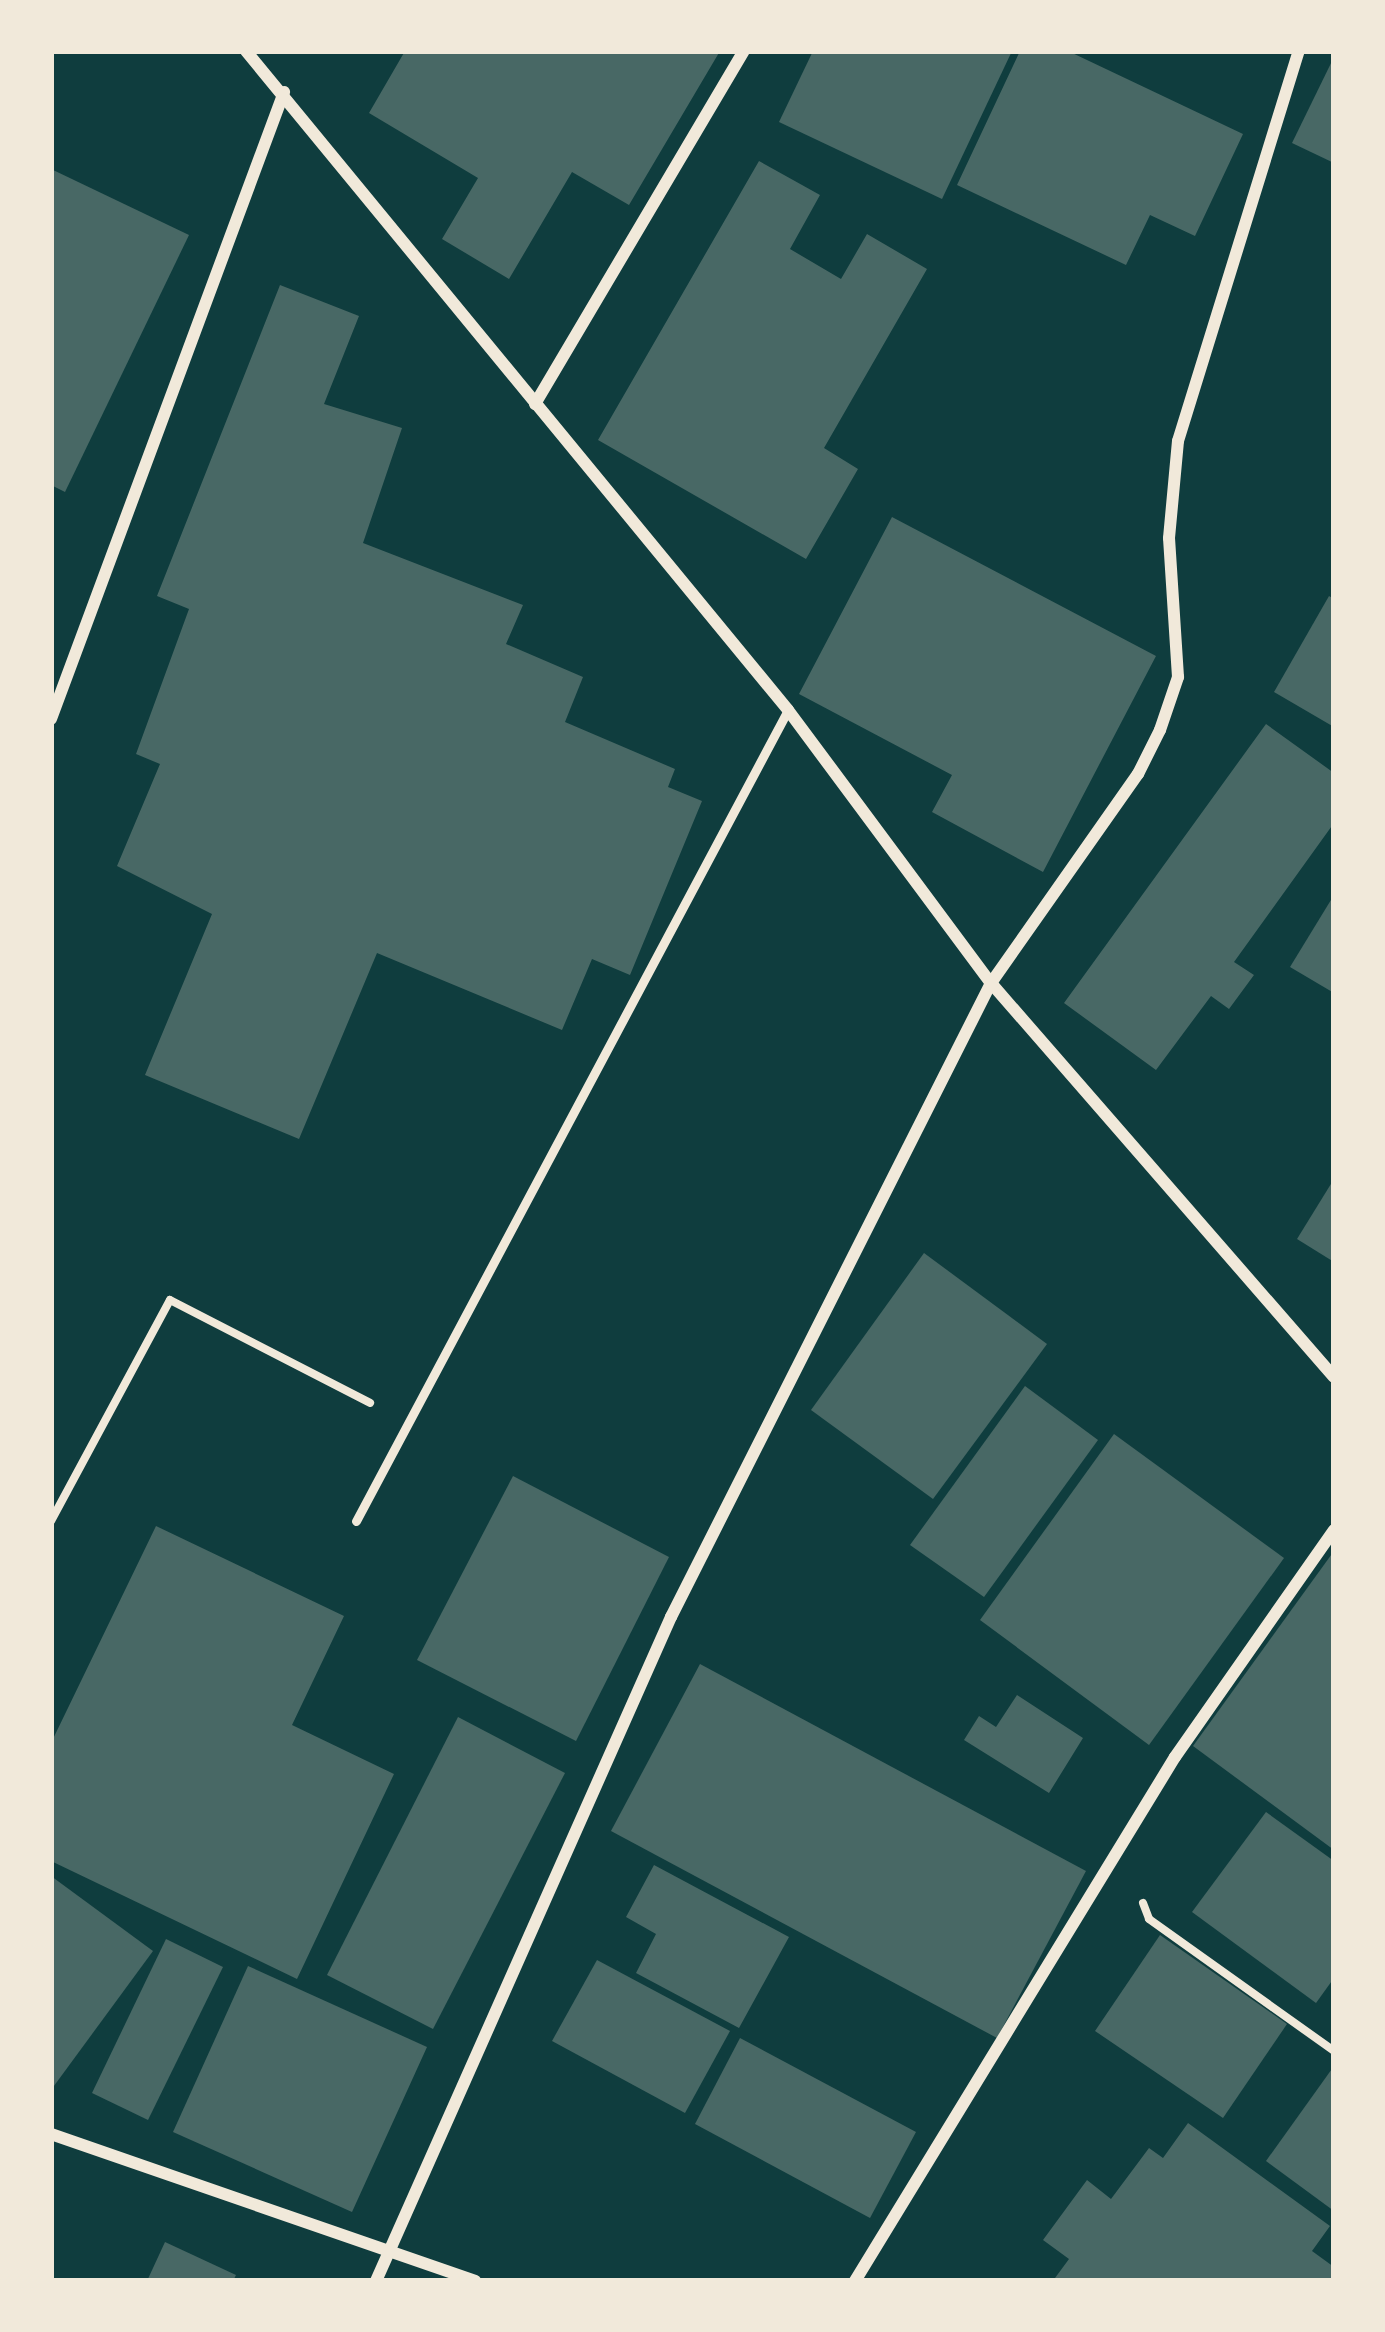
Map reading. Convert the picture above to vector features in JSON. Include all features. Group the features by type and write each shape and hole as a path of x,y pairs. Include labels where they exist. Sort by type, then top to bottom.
{"street":[{"path":"246,51 788,710 991,983 1334,1377"},
{"path":"535,404 744,51"},
{"path":"376,2281 671,1617 991,983 1138,774 1178,677 1169,538 1178,441 1299,51"},
{"path":"51,718 284,92"},
{"path":"854,2281 1175,1757 1334,1530"},
{"path":"51,2134 475,2281"}],"lane":[{"path":"356,1521 788,710"}],"path":[{"path":"51,1521 170,1300 409,1423"},
{"path":"1122,1845 1149,1919 1334,2051"}],"building":[{"path":"405,51 720,51 629,205 572,172 509,279 442,239 478,178 369,113"},
{"path":"813,51 1012,51 942,199 779,122"},
{"path":"1020,51 1068,51 1243,134 1195,236 1150,215 1126,265 957,185"},
{"path":"1334,57 1334,163 1292,143"},
{"path":"759,161 820,195 790,249 841,279 867,234 927,269 824,448 858,469 806,559 598,440"},
{"path":"51,169 189,235 65,492 51,485"},
{"path":"280,285 359,316 324,404 402,428 363,543 523,605 506,644 583,677 565,722 675,769 668,787 702,801 630,975 592,959 562,1030 377,953 299,1139 145,1075 212,914 117,866 160,764 136,754 189,609 157,596"},
{"path":"892,517 1156,656 1043,872 932,812 952,775 799,694"},
{"path":"1329,596 1334,599 1334,727 1274,692"},
{"path":"1266,724 1334,773 1334,823 1234,962 1254,975 1229,1009 1211,996 1156,1070 1064,1003"},
{"path":"1334,895 1334,993 1290,967"},
{"path":"1334,1179 1334,1262 1297,1239"},
{"path":"924,1253 1047,1344 933,1499 811,1410"},
{"path":"1025,1386 1098,1440 984,1597 910,1545"},
{"path":"1114,1434 1284,1558 1149,1745 980,1620"},
{"path":"513,1476 669,1557 576,1741 417,1660"},
{"path":"156,1526 344,1616 292,1725 394,1774 297,1979 51,1861 51,1743"},
{"path":"1334,1551 1334,1850 1193,1746"},
{"path":"700,1664 1086,1871 997,2038 611,1831"},
{"path":"1017,1695 1083,1738 1049,1793 964,1740 979,1716 996,1727"},
{"path":"458,1717 565,1773 433,2029 327,1975"},
{"path":"1266,1812 1334,1861 1334,1978 1316,2003 1192,1912"},
{"path":"654,1865 789,1937 739,2028 636,1973 656,1934 626,1917"},
{"path":"51,1876 153,1951 51,2090"},
{"path":"1160,1935 1287,2024 1223,2118 1095,2031"},
{"path":"166,1939 223,1967 148,2120 92,2093"},
{"path":"597,1960 730,2031 685,2113 552,2041"},
{"path":"248,1966 427,2047 352,2212 173,2132"},
{"path":"740,2038 916,2132 870,2218 695,2124"},
{"path":"1334,2066 1334,2211 1266,2161"},
{"path":"1188,2123 1330,2226 1312,2251 1334,2267 1331,2281 1055,2278 1069,2259 1043,2240 1087,2180 1111,2199 1149,2148 1163,2158"},
{"path":"165,2242 236,2275 233,2281 147,2281"}]}
